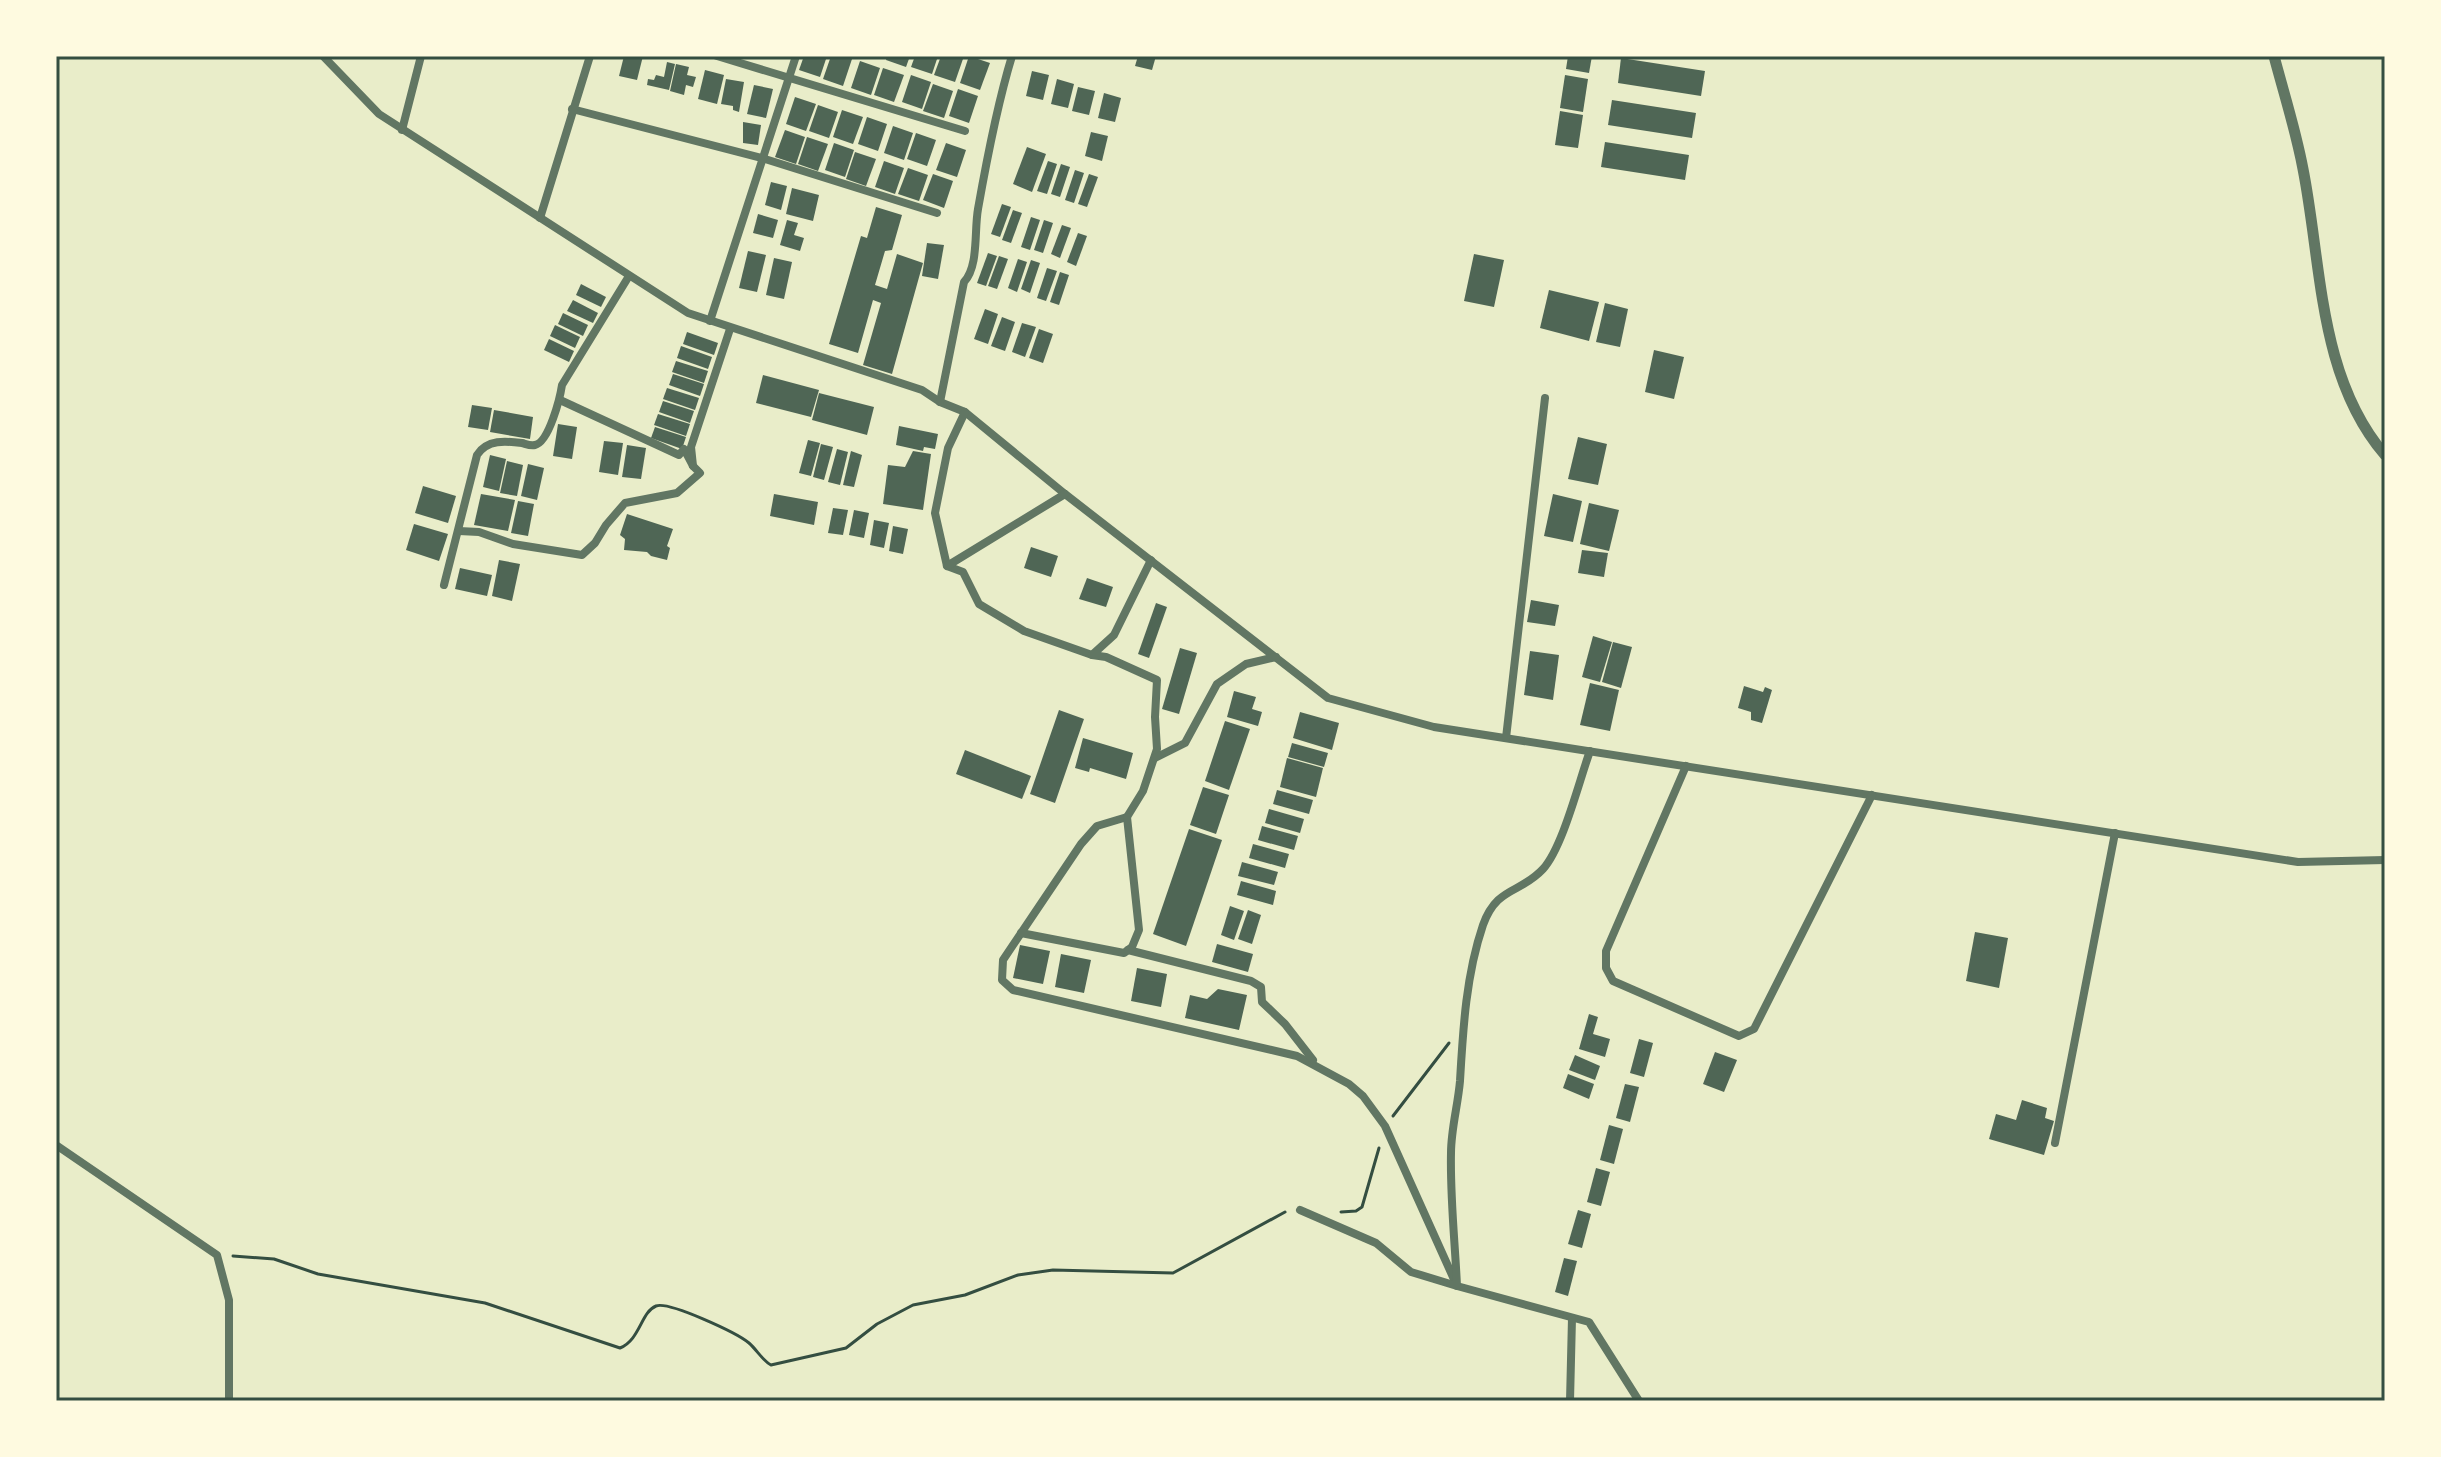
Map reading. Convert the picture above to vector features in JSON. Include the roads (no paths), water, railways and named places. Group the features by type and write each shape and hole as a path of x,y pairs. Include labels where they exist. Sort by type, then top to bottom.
{"street":[{"path":"323,56 379,114 688,313 922,390 940,402 965,412 1065,494 1328,698 1434,727 2298,862 2385,860"},
{"path":"402,130 421,56"},
{"path":"540,218 590,56"},
{"path":"717,56 965,131"},
{"path":"710,321 796,56"},
{"path":"940,402 964,282 968,278 972,258 986,168 1012,56"},
{"path":"2274,56 2303,168 2333,357 2356,415 2385,455"},
{"path":"572,109 765,159 937,213"},
{"path":"444,585 480,449 493,442 534,446 544,439 560,400 562,385 629,276"},
{"path":"693,466 691,447 730,329"},
{"path":"1506,738 1545,398"},
{"path":"459,531 479,532 513,544 582,555 625,503 677,493 700,473 684,449 679,455 560,400"},
{"path":"947,566 935,513 948,448 965,412"},
{"path":"947,566 1065,494"},
{"path":"1092,655 1114,635 1151,560"},
{"path":"947,566 963,572 979,604 1024,631 1106,657 1157,680 1157,749 1143,791 1127,817 1139,930 1132,947 1124,953 1021,933"},
{"path":"1154,758 1185,743 1217,684 1246,664 1276,657"},
{"path":"1457,1286 1451,1150 1458,1107 1463,1025 1484,924 1499,898 1510,889 1527,883 1545,868 1559,840 1590,751"},
{"path":"1686,766 1606,951 1606,968 1613,981 1739,1036 1754,1029 1872,795"},
{"path":"1127,817 1097,826 1081,844 1003,960 1002,980 1013,990 1297,1056 1349,1084 1363,1096 1385,1126 1457,1286"},
{"path":"2055,1143 2115,833"},
{"path":"1128,950 1251,981 1261,987 1262,1002 1285,1024 1318,1066"},
{"path":"56,1145 217,1255 229,1300 229,1401"},
{"path":"1300,1210 1376,1243 1411,1272 1589,1322 1639,1401"},
{"path":"1570,1401 1572,1318"}]}
